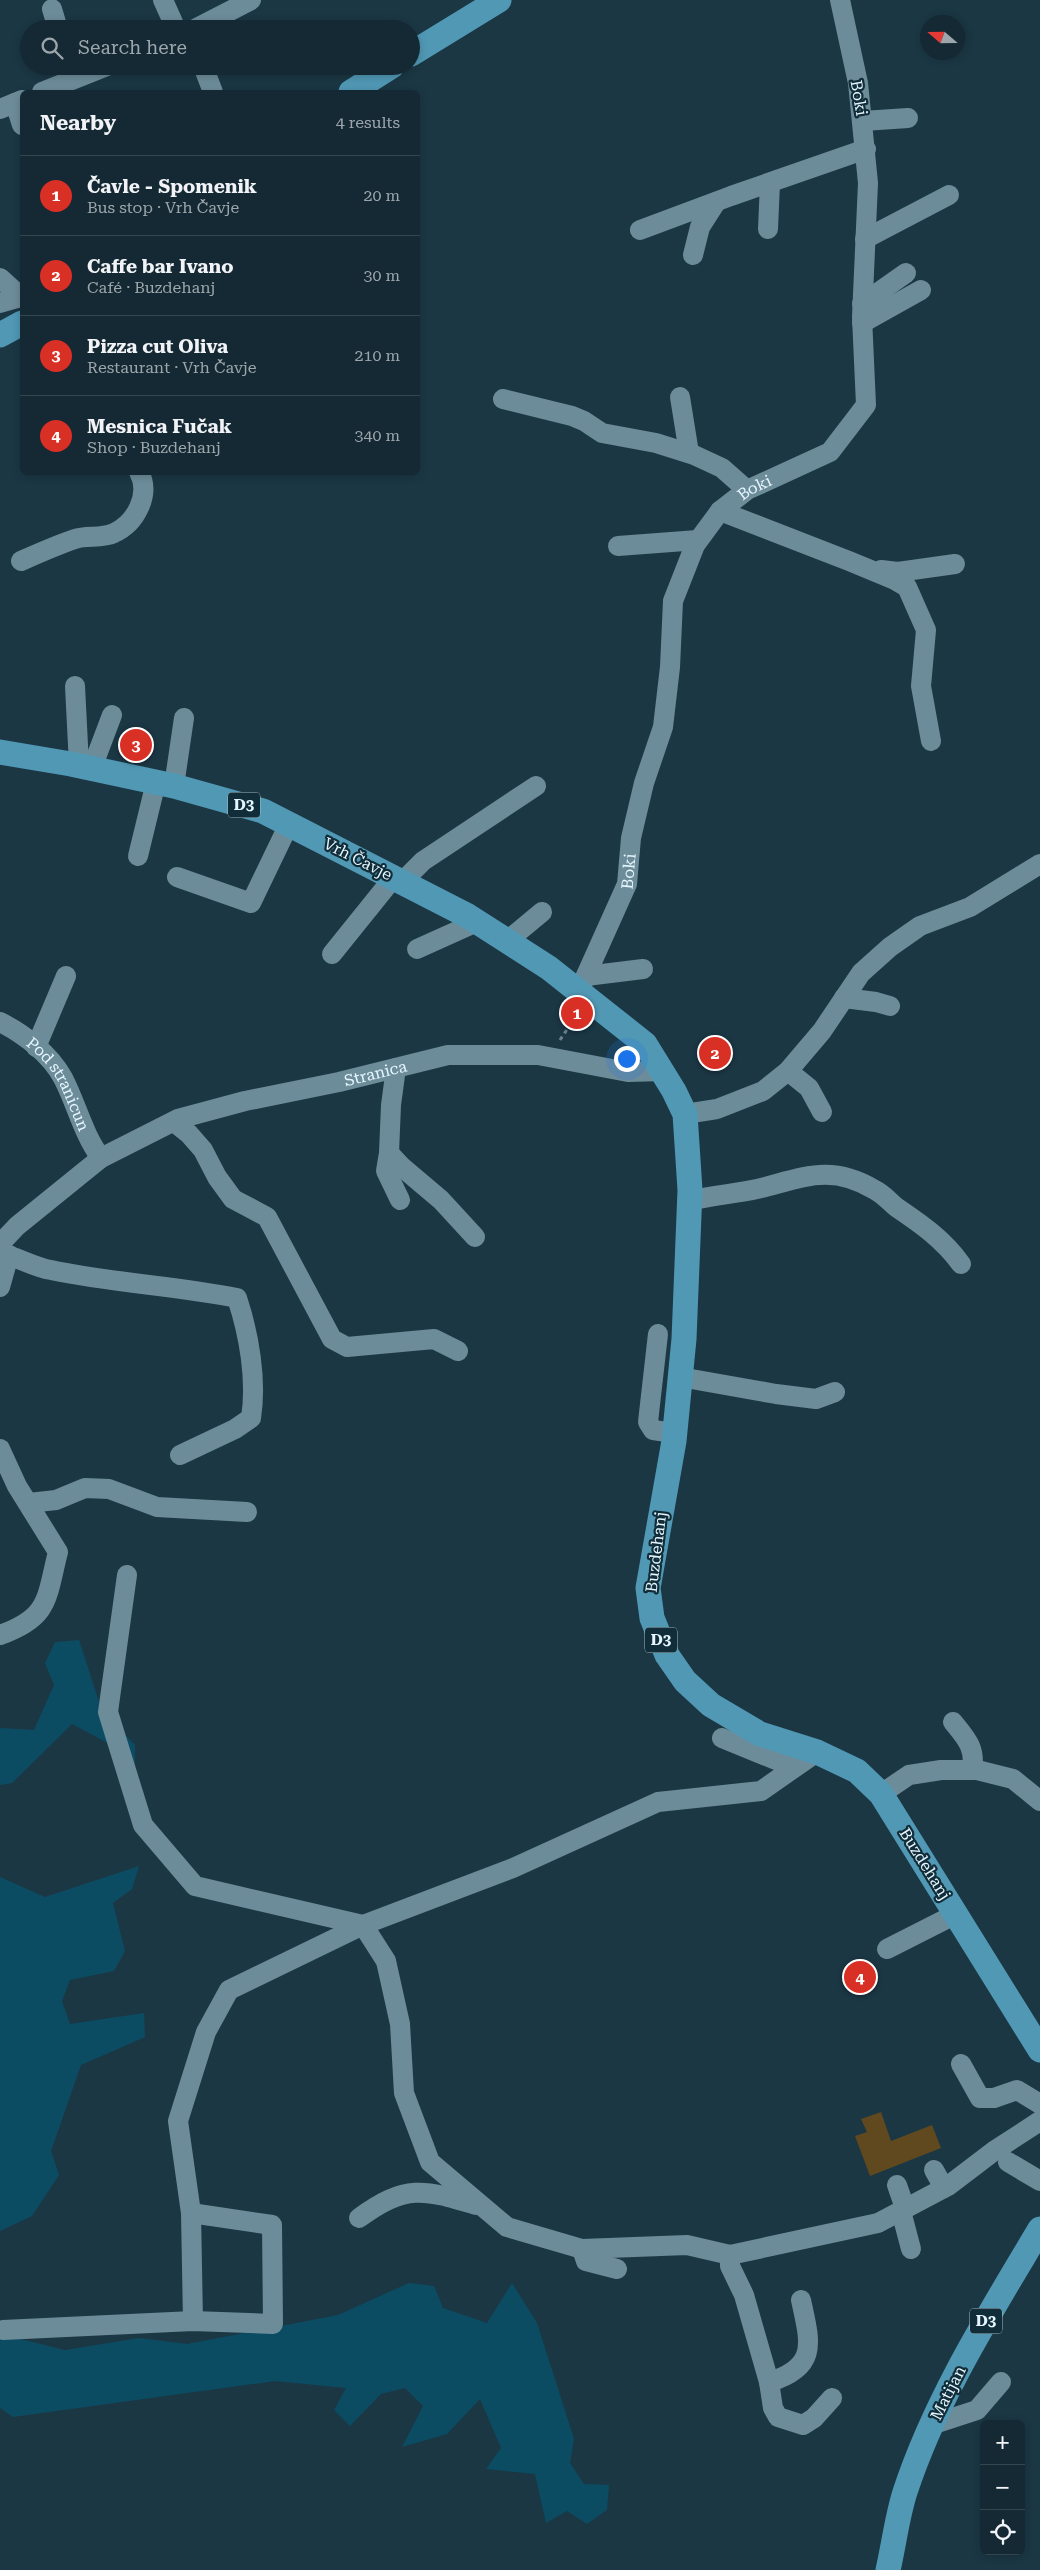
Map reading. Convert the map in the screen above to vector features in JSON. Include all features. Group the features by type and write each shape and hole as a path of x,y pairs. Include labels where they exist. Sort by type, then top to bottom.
{"main road":[{"path":"420,48 499,0"},
{"path":"354,90 378,75"},
{"path":"0,336 20,324"},
{"name":"Vrh Čavje","path":"0,752 165,784 235,802 289,824 398,879 583,983 646,1044 663,1071"},
{"name":"Buzdehanj","path":"663,1071 685,1114 689,1149 690,1201 684,1339 674,1433 648,1588 652,1618 667,1655 685,1681 712,1705 760,1734 817,1752 857,1771 881,1794 1040,2050"},
{"name":"Matijan","path":"888,2570 905,2493 931,2425 989,2315 1040,2229"}],"street":[{"path":"163,0 172,20"},
{"path":"212,20 251,0"},
{"name":"Boki","path":"583,983 627,884 635,819 644,783 663,727 670,667 673,600 698,540 720,511 747,490 830,452 866,405 862,313 868,183 866,150 864,121 840,0"},
{"path":"52,9 55,20"},
{"path":"45,90 68,75"},
{"path":"206,75 211,90"},
{"path":"12,104 20,121"},
{"path":"864,121 908,118"},
{"path":"640,230 866,150"},
{"path":"768,229 770,183"},
{"path":"865,240 949,195"},
{"path":"693,255 700,227 724,199"},
{"path":"862,313 906,273"},
{"path":"0,278 20,295"},
{"path":"862,313 921,290"},
{"path":"0,303 20,298"},
{"path":"680,397 689,453"},
{"path":"503,399 572,416 584,421 602,434 638,439 689,453 722,468 747,490"},
{"path":"21,561 78,538 114,534 134,515 144,498 144,482 140,475"},
{"path":"720,511 872,570 906,587 926,630 921,686 931,741"},
{"path":"618,546 698,540"},
{"path":"872,570 898,572 955,564"},
{"path":"75,686 85,767"},
{"path":"85,767 112,715"},
{"path":"138,856 165,784 184,718"},
{"path":"332,954 398,879 536,786"},
{"path":"177,877 251,903 289,824"},
{"path":"685,1114 717,1109 763,1091 788,1071 822,1031 861,973 890,947 920,926 970,907 1040,864"},
{"path":"507,941 542,912"},
{"path":"417,949 477,922"},
{"path":"583,983 643,969"},
{"path":"36,1047 66,976"},
{"path":"844,998 876,1002 890,1006"},
{"name":"Pod stranicun","path":"0,1022 18,1031 36,1047 62,1076 89,1142 101,1158"},
{"name":"Stranica","path":"3,1251 17,1226 101,1158 174,1122 245,1101 448,1055 538,1055 628,1072 663,1071"},
{"path":"396,1068 386,1171 400,1200"},
{"path":"788,1071 809,1088 822,1112"},
{"path":"174,1122 189,1134 203,1150 217,1177 234,1199 267,1217 332,1339 347,1347 434,1339 458,1351"},
{"path":"389,1153 402,1168 441,1200 475,1236"},
{"path":"690,1201 714,1194 756,1189 809,1175 829,1174 851,1178 876,1190 895,1206 921,1222 947,1245 961,1264"},
{"path":"0,1287 3,1251 48,1270 237,1298 244,1321 251,1375 254,1402 251,1418 235,1429 180,1455"},
{"path":"658,1334 648,1422 653,1430 674,1433"},
{"path":"680,1377 816,1399 835,1392"},
{"path":"0,1449 17,1486 58,1552 43,1608 22,1627 0,1635"},
{"path":"29,1503 56,1500 86,1488 109,1489 132,1496 157,1507 247,1512"},
{"path":"127,1575 108,1712 143,1825 195,1886 363,1925 386,1961 400,2024 404,2093 430,2162 507,2227 582,2249 687,2245 730,2255 878,2223 903,2210 939,2179 1040,2121"},
{"path":"953,1722 966,1738 975,1756 972,1770"},
{"path":"722,1738 776,1760 793,1745"},
{"path":"193,2321 191,2213 178,2120 206,2032 229,1990 363,1925 512,1868 658,1802 761,1791 817,1752"},
{"path":"881,1794 909,1775 942,1770 972,1770 1014,1780 1040,1801"},
{"path":"887,1949 956,1914"},
{"path":"961,2064 980,2098 994,2098 1017,2090 1040,2104"},
{"path":"1008,2162 1040,2181"},
{"path":"897,2185 911,2249"},
{"path":"359,2218 384,2200 410,2193 432,2192 484,2208"},
{"path":"3,2330 193,2321 273,2324 272,2226 191,2213"},
{"path":"582,2249 586,2262 617,2269"},
{"path":"730,2255 730,2266 744,2295 769,2382 773,2408 778,2417 790,2423 803,2425 814,2418 832,2398"},
{"path":"769,2382 789,2374 803,2362 809,2350 809,2336 801,2300"},
{"path":"931,2425 977,2410 1001,2382"}],"path":[{"path":"556,1044 576,1016"}],"shaded area":[{"path":"79,1640 102,1711 135,1745 135,1791 115,1747 72,1724 12,1783 0,1785 0,1728 34,1730 54,1685 45,1663 55,1642"},
{"path":"139,1866 132,1889 113,1903 125,1951 114,1971 70,1980 62,2001 70,2024 144,2013 145,2037 81,2065 51,2151 59,2175 32,2216 0,2231 0,1877 45,1897"},
{"path":"409,2283 434,2286 443,2308 487,2323 512,2283 537,2323 574,2439 570,2463 584,2484 609,2485 607,2510 587,2524 567,2511 546,2523 535,2474 486,2469 501,2448 480,2399 447,2434 402,2447 423,2406 405,2388 381,2394 350,2426 334,2410 346,2388 275,2381 13,2417 0,2408 0,2334 65,2350 139,2338 187,2344 338,2315"}],"building":[{"path":"881,2112 891,2141 932,2125 941,2148 870,2176 855,2136 867,2132 861,2119"}],"place":[{"name":"Pizza cut Oliva","path":"136,745"},
{"name":"Čavle - Spomenik","path":"577,1013"},
{"name":"Caffe bar Ivano","path":"715,1053"},
{"name":"Mesnica Fučak","path":"860,1977"}]}
